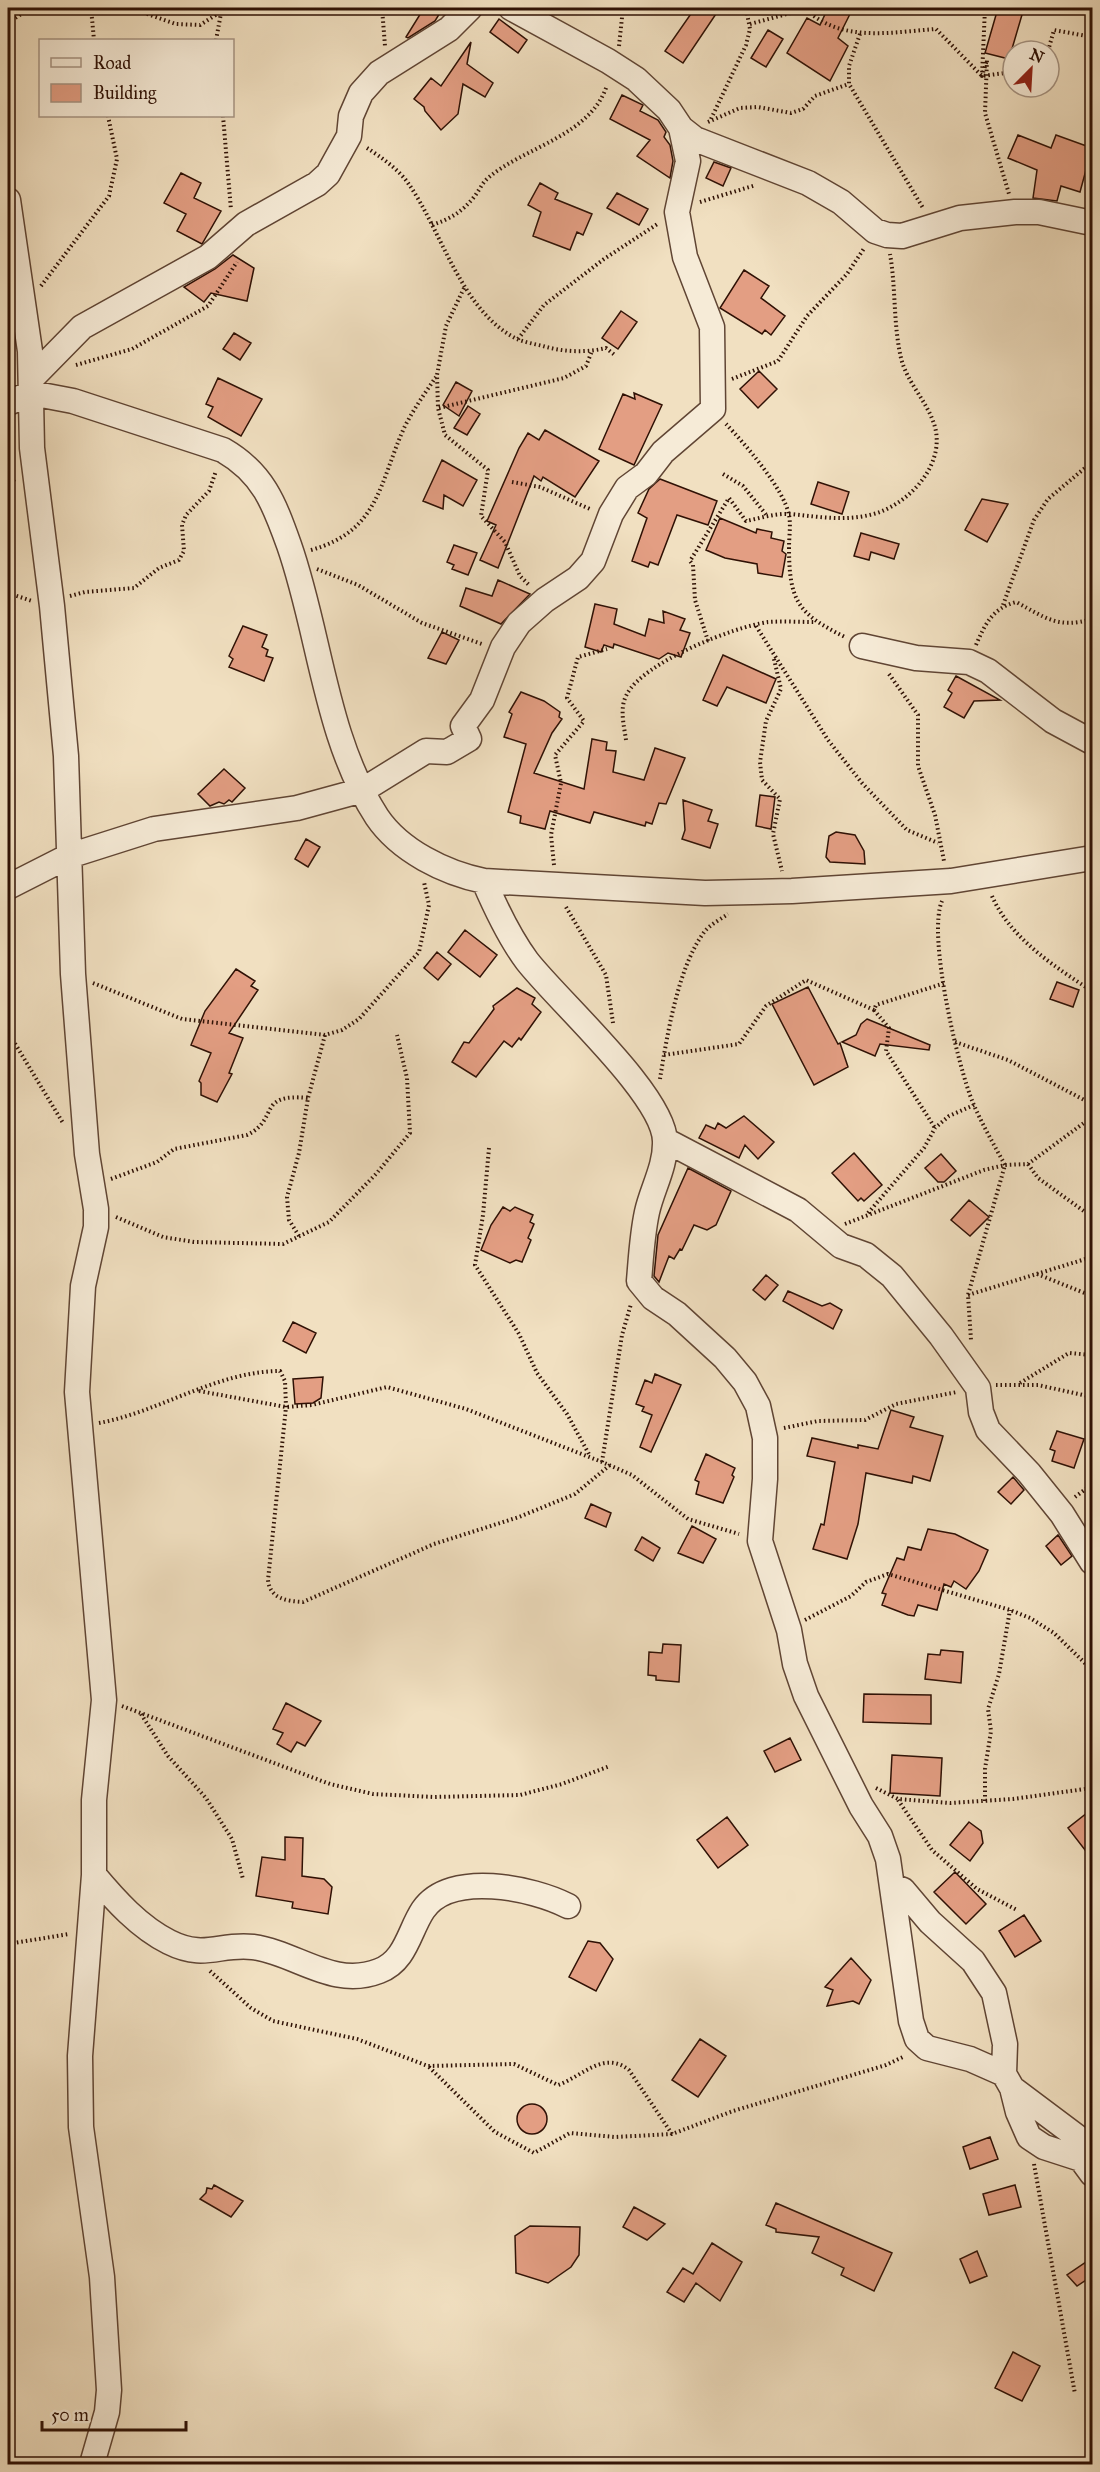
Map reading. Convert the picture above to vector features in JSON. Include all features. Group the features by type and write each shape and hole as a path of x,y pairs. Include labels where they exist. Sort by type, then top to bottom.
{"street":[{"path":"8,403 35,380 82,327 208,257 264,213 317,184 328,174 349,136 355,103 379,73 449,29 470,8"},
{"path":"511,8 611,63 656,96 688,134 808,183 841,202 881,233 902,236 960,218 1015,212 1039,212 1092,223"},
{"path":"8,887 69,856 154,829 297,808 363,790 426,751 447,752 469,739 463,726 482,700 502,647 519,623 545,600 578,578 593,561 611,514 627,488 646,474 663,453 713,410 712,327 685,257 676,212 688,161 688,134"},
{"path":"8,200 35,380 32,448 52,606 66,756 73,975 87,1154 96,1209 96,1227 83,1286 77,1392 104,1700 94,1800 94,1875 80,2046 81,2127 102,2277 109,2390 107,2412 92,2464"},
{"path":"35,380 84,405 223,450 239,460 254,474 273,500 293,557 341,736 363,790 378,818 404,846 456,875 484,881 705,893 760,892 951,881 1092,858"},
{"path":"862,646 915,658 969,662 988,671 1053,721 1092,742"},
{"path":"484,881 500,917 526,960 559,999 615,1056 655,1113 665,1140 662,1163 647,1212 639,1281 653,1298 677,1314 725,1358 745,1382 758,1406 765,1438 765,1479 760,1541 789,1630 795,1664 806,1696 861,1806 880,1836 888,1859 911,2021 917,2039 936,2051 970,2059 1008,2081 1080,2139 1092,2168"},
{"path":"665,1140 798,1210 841,1246 866,1255 892,1276 941,1336 978,1388 981,1412 988,1430 1029,1473 1089,1553"},
{"path":"94,1875 126,1910 167,1941 191,1951 207,1952 252,1947 331,1974 365,1976 382,1970 397,1960 423,1910 433,1899 448,1892 471,1887 526,1890 548,1895 568,1906"},
{"path":"892,1886 903,1890 930,1922 973,1961 994,1993 1005,2044 1008,2081 1029,2137 1044,2147 1081,2158 1092,2174"}],"path":[{"path":"8,23 30,8"},
{"path":"91,8 94,39"},
{"path":"130,8 176,24 200,25 222,9"},
{"path":"379,73 386,43 382,8"},
{"path":"432,225 459,214 486,180 515,158 557,138 589,114 605,91 611,63 621,40 623,8"},
{"path":"711,119 746,45 749,24 746,8"},
{"path":"982,76 985,8"},
{"path":"216,39 222,9"},
{"path":"749,24 808,9 819,22 860,33 936,29 982,76"},
{"path":"1051,39 1054,30 1092,37"},
{"path":"860,33 849,66 849,84 933,225"},
{"path":"982,76 987,60 986,113 1015,212"},
{"path":"982,76 1001,74"},
{"path":"688,134 711,119 740,108 758,106 791,113 803,109 815,96 849,84"},
{"path":"24,311 108,196 117,159 108,117"},
{"path":"35,380 59,369 118,354 148,341 208,306 223,279 239,260 234,236 223,117"},
{"path":"349,136 381,158 407,181 464,288 501,329 518,339 554,349 592,351 606,348 616,356"},
{"path":"518,339 544,305 604,259 676,212 715,197 742,191 781,173"},
{"path":"725,384 752,369 778,361 807,316 847,274 881,233"},
{"path":"708,641 695,600 690,561 729,498 746,521 789,514 845,519 877,513 901,502 917,489 927,472 934,450 935,428 904,370 896,337 893,269 881,233"},
{"path":"464,288 446,326 437,375 438,408 445,435 488,470 482,516 505,542 520,576 545,600"},
{"path":"438,408 564,378 586,366 592,351"},
{"path":"293,557 332,544 353,530 371,511 405,425 437,375"},
{"path":"713,410 752,451 789,514 791,585 797,601 815,622 862,646"},
{"path":"52,606 74,594 134,588 159,568 179,560 184,551 182,525 186,515 209,492 223,450"},
{"path":"1003,605 1034,520 1048,499 1092,462"},
{"path":"723,474 749,492 768,517"},
{"path":"512,482 540,487 588,508 611,514"},
{"path":"293,557 358,585 422,623 482,644 502,647"},
{"path":"969,662 992,614 1003,605 1016,602 1053,621 1071,625 1092,619"},
{"path":"626,740 622,717 627,695 646,673 667,658 708,641 767,622 815,622"},
{"path":"756,626 828,740 862,783 907,830 939,843"},
{"path":"607,649 578,657 567,698 584,721 555,755 561,783 551,835 554,867 567,910 606,975 612,1011 615,1056"},
{"path":"773,654 781,689 766,721 760,762 762,780 780,799 773,834 777,859 792,891"},
{"path":"885,670 900,687 918,715 918,766 935,815 939,843 951,881 938,911 937,938 958,1061 974,1105 1005,1165 968,1295 972,1348"},
{"path":"73,975 183,1019 325,1035 342,1030 359,1019 419,952 429,905 418,854"},
{"path":"984,875 997,908 1024,941 1092,991"},
{"path":"655,1113 664,1055 691,954 706,930 760,892"},
{"path":"664,1055 739,1044 766,1006 806,980 874,1010 889,1028 886,1051 935,1128"},
{"path":"874,1010 876,1005 945,983"},
{"path":"8,1032 66,1127"},
{"path":"299,1236 289,1220 287,1197 299,1153 308,1098 325,1035"},
{"path":"96,1209 163,1237 194,1242 283,1244 329,1222 376,1174 410,1133 407,1078 397,1035"},
{"path":"955,1042 1008,1060 1060,1085 1092,1104"},
{"path":"93,1183 123,1177 157,1162 174,1149 247,1135 257,1130 277,1100 286,1096 308,1098"},
{"path":"868,1214 924,1148 935,1128 949,1116 974,1105"},
{"path":"826,1233 868,1214 984,1170 1005,1165 1028,1164 1092,1117"},
{"path":"489,1148 483,1215 475,1265 519,1334 537,1373 567,1414 591,1457"},
{"path":"1028,1164 1038,1178 1092,1217"},
{"path":"968,1295 1092,1257"},
{"path":"1036,1274 1092,1296"},
{"path":"602,1461 622,1335 639,1281"},
{"path":"1020,1384 1069,1353 1092,1355"},
{"path":"81,1427 125,1418 196,1390 224,1382 278,1371 285,1381 286,1407 268,1580 271,1591 278,1598 290,1602 303,1602 434,1544 519,1516 575,1494 610,1465"},
{"path":"765,1438 789,1425 865,1420 896,1404 1008,1383 1038,1385 1092,1397"},
{"path":"196,1390 286,1407 312,1405 387,1387 466,1409 602,1461 632,1475 688,1520 760,1541"},
{"path":"789,1630 851,1596 866,1582 888,1574 1010,1610 1054,1633 1092,1670"},
{"path":"985,1801 985,1769 991,1731 988,1708 999,1674 1010,1610"},
{"path":"104,1700 330,1784 373,1794 434,1797 520,1795 562,1784 610,1766"},
{"path":"141,1713 168,1756 206,1798 232,1839 243,1879"},
{"path":"840,1765 898,1799 932,1850 977,1889 1017,1910"},
{"path":"898,1799 950,1803 1092,1788"},
{"path":"8,1944 45,1936 90,1931"},
{"path":"191,1951 221,1984 251,2008 273,2020 357,2039 428,2066 514,2064 558,2085 599,2063 620,2063 629,2070 672,2134"},
{"path":"428,2066 495,2132 534,2153 570,2133 615,2137 672,2134 733,2110 886,2065 905,2057 917,2039"},
{"path":"1029,2137 1049,2235 1075,2394"}],"building":[{"path":"424,8 443,8 435,21 408,38 406,37"},
{"path":"695,8 720,8 683,63 665,51"},
{"path":"828,8 853,8 838,38 848,46 830,81 787,53 807,18 820,25"},
{"path":"998,8 1024,8 1015,39 1001,39 1001,57 985,53"},
{"path":"499,19 527,40 518,53 490,32"},
{"path":"768,30 783,39 766,67 751,58"},
{"path":"471,42 467,64 493,83 485,97 463,84 458,114 441,130 424,107 414,99 431,78 441,86"},
{"path":"622,95 643,105 640,111 658,120 666,132 664,137 670,145 673,161 670,178 637,156 650,140 610,119"},
{"path":"1018,135 1051,148 1056,135 1092,148 1080,192 1061,186 1057,201 1033,198 1037,170 1008,158"},
{"path":"714,162 731,168 723,186 706,178"},
{"path":"181,173 201,183 194,198 221,211 202,244 177,231 186,214 164,203"},
{"path":"540,183 558,193 555,199 592,214 583,235 577,232 570,250 533,236 541,212 528,205"},
{"path":"617,193 648,209 639,225 607,208"},
{"path":"233,255 254,268 247,301 211,293 204,302 184,287 215,269"},
{"path":"744,270 769,286 761,298 785,316 771,335 765,330 762,334 720,308"},
{"path":"621,311 637,322 618,349 602,338"},
{"path":"234,333 251,343 240,360 223,349"},
{"path":"759,371 777,389 758,408 740,389"},
{"path":"218,378 262,399 241,436 208,417 213,407 206,404"},
{"path":"456,382 472,391 459,416 443,405"},
{"path":"634,393 662,405 634,465 599,449 623,394 635,399"},
{"path":"468,406 480,414 467,435 454,428"},
{"path":"545,430 599,461 575,497 543,477 541,481 534,476 498,568 480,560 496,525 487,521 519,448 528,433 539,440"},
{"path":"442,460 477,480 463,506 444,495 443,509 423,501"},
{"path":"660,479 717,501 708,525 677,515 658,565 650,562 648,567 632,561 647,518 638,513 649,489"},
{"path":"818,482 849,492 842,514 811,504"},
{"path":"982,499 1008,504 987,542 965,530"},
{"path":"720,518 756,533 757,529 772,532 771,538 784,541 782,551 786,554 782,577 758,573 757,564 725,558 706,550"},
{"path":"861,533 899,544 894,559 871,552 869,560 854,556"},
{"path":"454,545 477,553 468,575 452,569 454,565 447,562"},
{"path":"498,580 530,594 501,624 460,606 466,588 492,596"},
{"path":"595,604 617,609 614,624 645,636 649,619 664,623 663,611 685,619 680,630 690,633 681,657 668,653 659,659 614,644 613,648 604,645 601,652 585,647"},
{"path":"243,626 267,635 262,647 268,650 266,656 273,658 264,681 229,667 233,659 229,656"},
{"path":"442,632 459,640 446,664 428,658"},
{"path":"723,655 776,679 766,703 727,687 717,706 703,700"},
{"path":"956,676 1000,700 974,701 964,718 944,707 952,693 948,690"},
{"path":"521,692 544,701 560,712 559,717 562,719 552,733 534,773 584,789 592,739 607,742 606,750 616,751 613,772 644,780 655,748 685,758 666,804 659,803 652,824 646,822 645,826 594,812 590,823 550,811 545,829 520,823 521,816 508,812 526,744 504,737 512,714 509,712"},
{"path":"224,769 245,788 232,802 229,800 224,804 219,802 210,806 198,794"},
{"path":"760,795 775,797 771,829 756,826"},
{"path":"683,800 712,810 708,821 718,824 710,848 682,839 685,830"},
{"path":"836,832 855,835 864,851 865,864 830,862 826,857 829,836"},
{"path":"306,839 320,847 308,867 295,859"},
{"path":"465,930 497,955 480,977 448,952"},
{"path":"437,952 451,964 438,980 424,968"},
{"path":"236,969 255,981 251,986 258,990 229,1033 243,1038 229,1073 232,1074 217,1102 201,1095 199,1081 211,1053 191,1045 205,1011"},
{"path":"1057,982 1079,990 1073,1007 1050,999"},
{"path":"808,987 838,1044 840,1043 848,1067 814,1085 772,1004"},
{"path":"517,988 535,998 532,1004 541,1012 521,1040 519,1038 512,1047 504,1041 476,1077 452,1062 464,1042 469,1043 494,1009 493,1006"},
{"path":"867,1019 930,1045 929,1050 880,1044 875,1056 842,1042 856,1035 861,1024"},
{"path":"744,1116 774,1142 758,1159 745,1145 739,1158 699,1138 706,1125 715,1129 718,1123 726,1128"},
{"path":"854,1153 882,1185 864,1201 861,1198 858,1201 832,1173"},
{"path":"941,1154 956,1171 944,1182 938,1182 925,1168"},
{"path":"688,1168 731,1191 716,1225 707,1230 694,1225 682,1250 680,1249 674,1259 669,1256 659,1282 654,1276 658,1235"},
{"path":"969,1200 989,1217 970,1236 951,1220"},
{"path":"503,1207 510,1211 515,1207 533,1215 530,1222 534,1224 528,1238 531,1240 522,1262 516,1260 510,1263 481,1250 491,1225"},
{"path":"766,1275 778,1285 765,1300 753,1290"},
{"path":"788,1291 822,1306 830,1303 842,1310 833,1329 783,1301"},
{"path":"293,1322 316,1333 306,1353 283,1341"},
{"path":"655,1374 681,1385 651,1452 640,1447 652,1415 642,1411 644,1407 636,1404 645,1380 652,1383"},
{"path":"323,1377 321,1398 313,1403 295,1404 293,1379"},
{"path":"891,1410 914,1417 910,1427 943,1436 930,1481 913,1476 912,1483 866,1473 858,1524 847,1559 813,1549 821,1524 824,1525 835,1462 807,1456 812,1438 858,1448 858,1445 878,1449"},
{"path":"1057,1431 1084,1439 1074,1468 1052,1461 1055,1451 1050,1449"},
{"path":"706,1454 735,1468 732,1475 734,1477 723,1503 696,1494 699,1482 695,1480"},
{"path":"1013,1477 1024,1490 1011,1504 998,1492"},
{"path":"591,1504 611,1513 606,1527 585,1518"},
{"path":"692,1526 716,1539 703,1563 678,1553"},
{"path":"928,1529 955,1534 988,1550 979,1571 966,1589 954,1581 951,1587 944,1584 937,1610 918,1605 914,1616 882,1605 886,1594 882,1593 897,1558 904,1560 908,1547 921,1550"},
{"path":"1058,1535 1072,1556 1061,1565 1046,1546"},
{"path":"642,1537 660,1548 653,1561 635,1550"},
{"path":"663,1644 681,1645 679,1682 656,1680 656,1676 648,1675 649,1652 662,1653"},
{"path":"941,1650 963,1652 961,1683 925,1679 928,1654 940,1655"},
{"path":"864,1694 931,1695 931,1724 863,1722"},
{"path":"286,1703 321,1721 305,1746 297,1742 291,1752 277,1744 283,1733 273,1729"},
{"path":"790,1738 801,1760 775,1772 764,1751"},
{"path":"892,1755 942,1758 940,1796 890,1793"},
{"path":"1092,1809 1092,1859 1068,1828"},
{"path":"727,1817 748,1845 718,1868 697,1840"},
{"path":"969,1822 981,1831 983,1843 970,1861 950,1845"},
{"path":"285,1837 303,1838 302,1876 324,1879 332,1887 328,1914 292,1908 293,1902 256,1896 262,1857 285,1860"},
{"path":"955,1872 986,1904 966,1924 934,1892"},
{"path":"1024,1915 1041,1941 1015,1957 999,1931"},
{"path":"588,1941 600,1943 613,1959 596,1991 569,1977"},
{"path":"851,1958 871,1980 859,2004 853,2001 827,2006 833,1990 825,1987"},
{"path":"700,2039 726,2056 698,2097 672,2080"},
{"path":"532,2104 543,2108 547,2119 543,2130 532,2134 521,2130 517,2119 521,2108"},
{"path":"990,2137 998,2159 970,2169 963,2147"},
{"path":"214,2185 243,2201 231,2217 200,2199 206,2193 207,2188 212,2189"},
{"path":"1015,2185 1021,2207 989,2215 983,2194"},
{"path":"776,2203 892,2253 874,2291 841,2275 844,2268 812,2253 819,2237 776,2232 776,2229 766,2225"},
{"path":"634,2207 665,2224 647,2240 623,2227"},
{"path":"530,2226 580,2227 579,2255 571,2267 548,2283 516,2273 515,2236"},
{"path":"712,2243 742,2262 720,2301 696,2283 684,2302 667,2292 683,2268 693,2274"},
{"path":"977,2251 987,2276 970,2283 960,2259"},
{"path":"1092,2258 1092,2276 1077,2286 1067,2275"},
{"path":"1013,2352 1040,2366 1022,2401 995,2388"}]}
